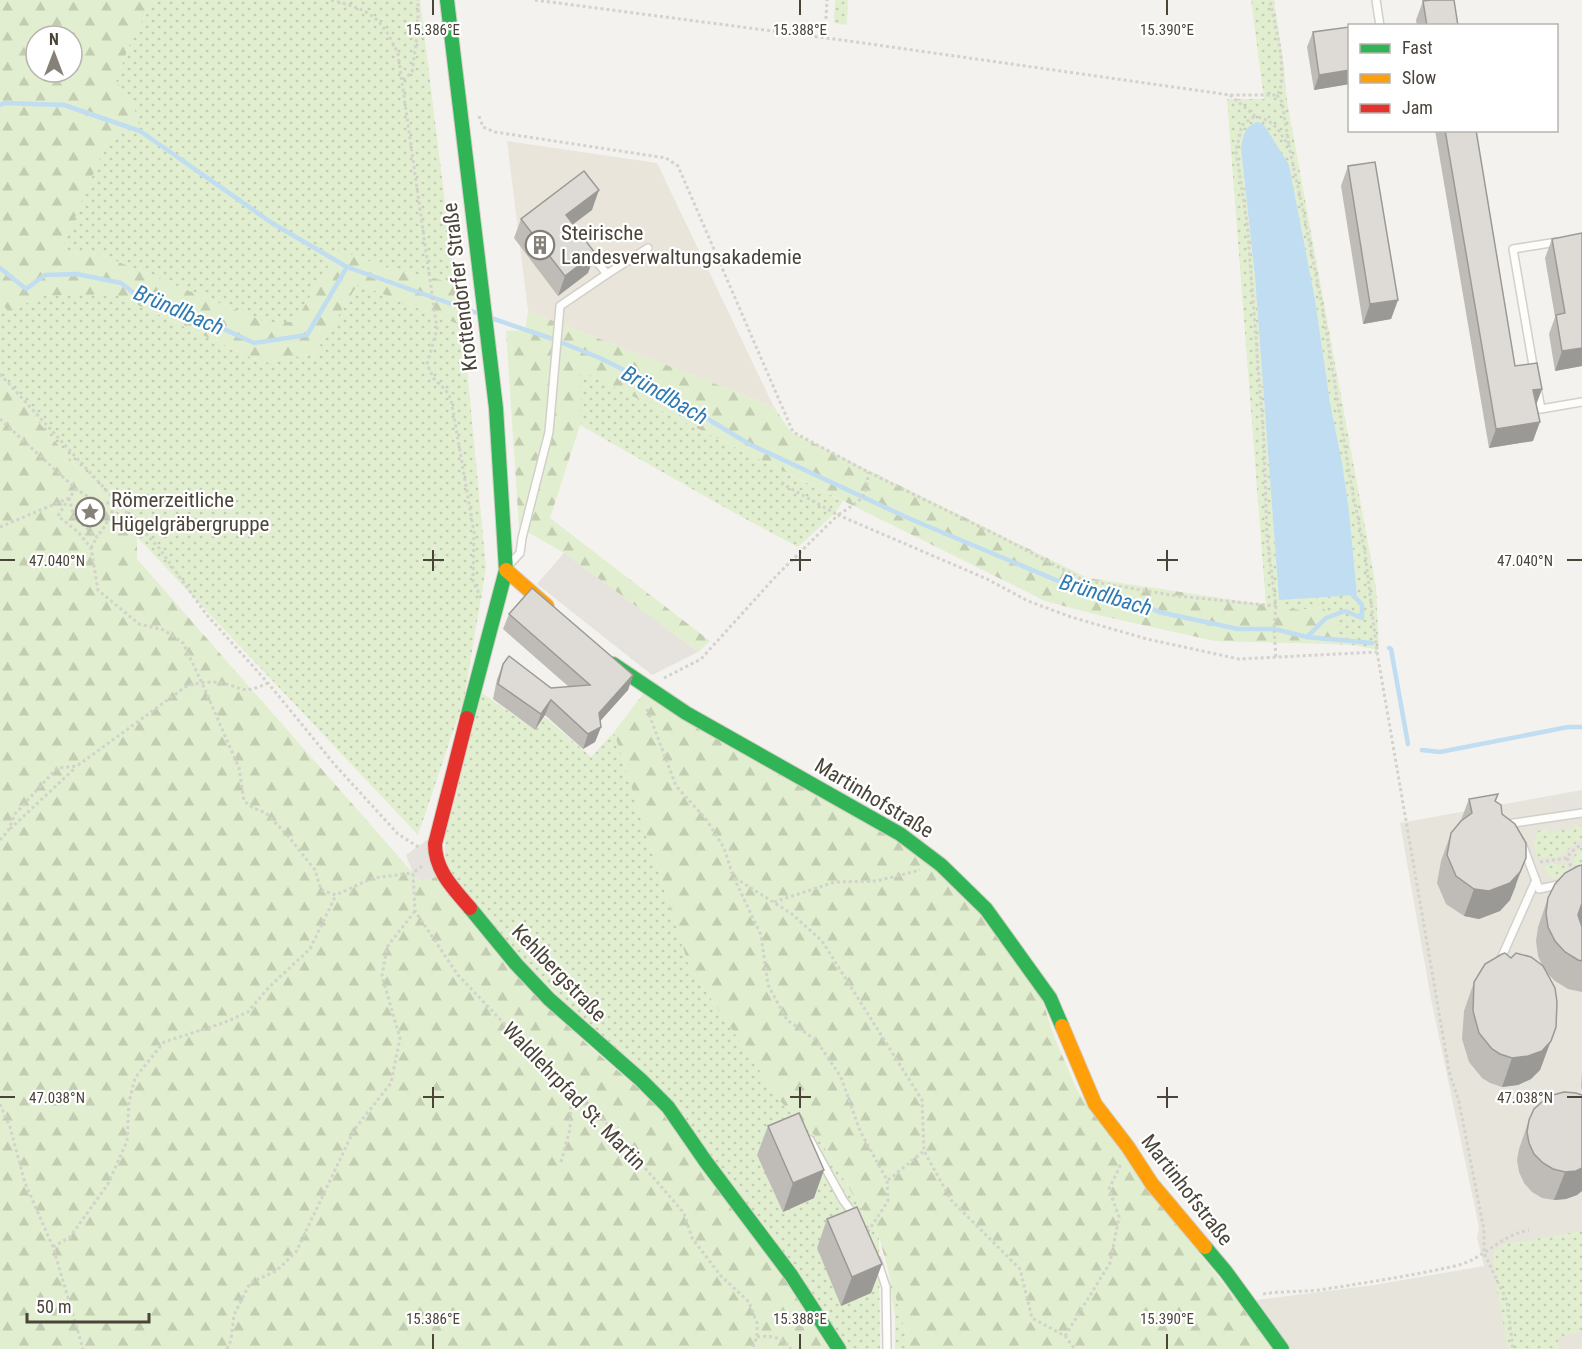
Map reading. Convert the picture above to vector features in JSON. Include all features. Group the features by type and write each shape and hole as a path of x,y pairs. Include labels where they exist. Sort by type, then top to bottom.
{"street":[{"name":"Krottendorfer Straße","path":"447,0 500,455 506,570"},
{"path":"435,857 435,844 440,823 506,570 558,616"},
{"name":"Martinhofstraße","path":"602,654 620,670 686,713 900,834 941,865 986,909 1050,998 1095,1104 1128,1147 1152,1184 1226,1272 1282,1349"},
{"name":"Kehlbergstraße","path":"435,857 444,877 542,992 668,1107 790,1275 839,1349"}],"lane":[{"path":"1376,0 1380,24"},
{"path":"1570,239 1513,249 1541,409 1582,402"},
{"path":"582,243 607,274"},
{"path":"506,570 520,554 549,432 560,306 648,248"},
{"path":"1498,826 1582,813"},
{"path":"1515,823 1539,889 1578,881"},
{"path":"1497,968 1499,959 1536,880"},
{"path":"810,1139 843,1200 867,1233"},
{"path":"874,1250 886,1287 887,1349"}],"path":[{"path":"330,0 364,10 377,18 389,32 398,54 437,329 428,364 434,379 445,389 451,399 474,532 473,581 492,623"},
{"path":"403,80 412,72 418,28 418,0"},
{"path":"536,0 1230,95 1277,95"},
{"path":"825,38 827,0"},
{"path":"1270,0 1281,68 1281,89 1277,95"},
{"path":"1230,95 1255,116 1277,128 1289,146"},
{"path":"1277,95 1282,102 1322,304 1351,484 1365,553 1377,652 1449,1071 1459,1102 1484,1230 1484,1253 1507,1301 1514,1349"},
{"path":"477,105 483,127 495,132 674,161 683,177 793,432 1083,580 1177,596 1276,606"},
{"path":"1255,116 1242,125 1236,151 1248,234 1263,442 1267,538 1276,606 1274,629 1276,658"},
{"path":"0,374 159,548 206,614 268,683 335,765 398,834 435,857 413,873 374,878 336,896 310,949 269,987 248,1012 223,1023 164,1042 135,1078 129,1102 127,1141 108,1184 70,1237 53,1247"},
{"path":"0,419 76,489 100,504 117,502"},
{"path":"867,1233 888,1201 887,1180 860,1131 841,1077 816,1040 787,1020 768,985 761,936 733,876 724,848 706,819 676,786 646,704 648,688 701,659 777,575 838,515 864,497 868,472"},
{"path":"781,483 838,515 987,579 1028,601 1071,617 1147,639 1239,659 1377,652"},
{"path":"76,489 58,516 78,532 91,548 98,591 139,624 164,630 183,643 239,768 244,801 253,808 266,813 315,870 321,890 336,896"},
{"path":"69,498 75,517 97,537"},
{"path":"0,527 69,498"},
{"path":"91,548 117,502"},
{"path":"0,840 76,766 188,685 202,682 221,683 242,691 268,683"},
{"path":"8,831 15,814 57,768 76,766"},
{"path":"1529,864 1567,858 1582,844"},
{"path":"1567,858 1578,881"},
{"path":"774,902 835,882 877,881 941,865"},
{"path":"227,1349 231,1340 234,1315 250,1283 276,1270 296,1252 354,1130 391,1083 400,1038 382,976 387,947 415,911 413,873"},
{"path":"733,876 792,914 822,941 922,1100 924,1151 951,1200 1020,1269 1032,1318 1065,1336 1075,1349"},
{"name":"Waldlehrpfad St. Martin","path":"415,911 458,975 571,1094 599,1115 684,1213 692,1238 721,1276 749,1302 757,1323 757,1337"},
{"path":"561,1162 570,1129 571,1094"},
{"path":"0,1104 10,1127 25,1183 53,1247 83,1349"},
{"path":"1065,1336 1110,1263 1119,1217 1109,1189 1128,1147"},
{"path":"887,1180 924,1151"},
{"path":"1251,1307 1263,1294 1316,1290 1458,1265 1474,1260 1515,1233 1529,1230"},
{"path":"752,1349 757,1337 771,1335 784,1341 791,1349"}],"shaded area":[{"path":"507,141 657,163 774,407 528,311"},
{"path":"564,553 698,652 652,675 537,584"},
{"path":"1582,790 1582,1349 1275,1349 1256,1300 1374,1285 1484,1266 1477,1238 1479,1227 1431,999 1400,823"},
{"path":"1576,795 1578,808 1553,812 1551,799"},
{"path":"431,837 436,877 421,881 413,873 406,855"}],"green space":[{"path":"0,0 157,0 135,30 116,80 142,122 108,139 60,253 94,252 265,322 295,322 338,250 391,269 455,283 463,326 358,284 315,353 263,363 114,294 39,296 10,313 0,302"},
{"path":"157,0 420,0 455,283 391,269 338,250 295,322 265,322 94,252 59,253 108,139 116,80 135,30"},
{"path":"835,0 848,0 847,25 834,23"},
{"path":"1251,0 1274,0 1287,101 1376,587 1379,650 1330,644 1340,625 1322,607 1300,610 1266,605 1227,99 1264,99","holes":["1245,130 1289,165 1315,299 1330,403 1342,462 1357,595 1279,599 1255,277 1241,149"]},
{"path":"358,284 463,326 486,568 464,699 418,835 137,537 0,377 0,302 10,312 39,296 114,294 263,363 315,353"},
{"path":"528,311 774,407 791,432 1088,578 1300,610 1322,607 1340,625 1330,644 1215,641 1045,601 580,370 580,425 550,518 710,641 698,652 564,553 519,527 506,331 525,330"},
{"path":"580,370 843,501 835,513 798,547 580,425"},
{"path":"0,377 137,537 137,559 413,873 421,881 436,877 556,1015 653,1101 769,1256 832,1349 0,1349"},
{"path":"646,690 923,854 982,909 1043,1002 1054,1036 1077,1090 1145,1184 1275,1349 910,1349 879,1237 821,1142 781,1102 689,966 614,732"},
{"path":"482,693 535,730 545,717 591,757 614,732 689,966 781,1102 821,1142 879,1237 880,1349 846,1349 585,1024 520,957 449,871 445,857 445,837"},
{"path":"1574,823 1582,826 1582,839 1558,857 1538,858 1533,843 1538,831 1546,828 1547,833 1575,828"},
{"path":"1582,847 1582,875 1578,876 1574,857"},
{"path":"1551,863 1567,866 1573,877 1559,879 1551,877 1543,867"},
{"path":"1582,1231 1582,1331 1558,1338 1559,1349 1508,1349 1493,1269 1494,1252 1500,1245"},
{"path":"888,1269 910,1349 895,1349 895,1317"}],"water":[{"path":"1258,122 1264,125 1289,165 1315,299 1330,403 1342,462 1357,595 1279,600 1255,277 1241,149 1247,129"}],"building":[{"path":"1454,0 1458,24 1427,24 1423,1"},
{"path":"1348,27 1348,70 1319,75 1313,32"},
{"path":"1445,132 1476,132 1515,366 1537,363 1542,389 1533,390 1540,422 1496,429"},
{"path":"1375,162 1398,300 1370,304 1348,166"},
{"path":"584,171 599,190 566,215 595,253 565,276 521,219"},
{"path":"1582,233 1582,348 1562,351 1556,315 1565,313 1552,239"},
{"path":"94,498 101,508 86,518 79,508"},
{"path":"532,588 633,675 599,713 601,727 588,734 551,700 541,714 498,684 503,664 509,656 551,688 590,685 509,614"},
{"path":"1498,794 1495,801 1501,805 1502,814 1515,824 1526,843 1526,858 1520,872 1510,883 1489,891 1474,889 1456,876 1447,855 1451,833 1472,813 1469,799"},
{"path":"1582,865 1582,903 1578,915 1582,927 1582,961 1565,952 1555,941 1548,927 1546,913 1548,898 1555,884 1565,873"},
{"path":"1505,953 1511,958 1516,953 1531,957 1543,966 1555,988 1556,1027 1551,1041 1542,1051 1528,1056 1512,1058 1492,1049 1479,1033 1473,1011 1474,982 1485,964"},
{"path":"1564,1092 1582,1095 1582,1168 1565,1172 1553,1169 1534,1154 1527,1132 1534,1109 1553,1095"},
{"path":"799,1113 824,1170 793,1183 768,1126"},
{"path":"857,1207 882,1264 852,1277 827,1219"}],"waterway":[{"path":"0,105 5,103 64,105 140,131 272,223 347,267"},
{"name":"Bründlbach","path":"0,268 26,289 45,275 77,274 121,283 139,297 159,299 254,343 307,335 347,267 480,314"},
{"name":"Bründlbach","path":"491,318 600,358 644,380 749,444 908,518 1075,588 1128,598 1159,612 1238,629 1274,629 1307,637 1372,643"},
{"path":"1307,637 1326,618 1345,611 1362,618 1362,605 1353,595"},
{"name":"Bründlbach","path":"1389,648 1408,744"},
{"name":"Bründlbach","path":"1422,750 1440,752 1568,727 1582,727"}],"traffic: fast":[{"path":"447,0 496,408 506,570 467,718"},
{"path":"613,664 686,713 900,834 941,865 986,909 1050,998 1062,1026"},
{"path":"470,908 516,964 549,999 641,1080 668,1107 706,1162 791,1275 839,1349"},
{"path":"1205,1247 1282,1349"}],"traffic: slow":[{"path":"506,570 547,606"},
{"path":"1062,1026 1095,1104 1128,1147 1152,1184 1205,1247"}],"traffic: jam":[{"path":"467,718 435,844 438,863 442,871 470,908"}],"place":[{"name":"Steirische Landesverwaltungsakademie","path":"540,245"},
{"name":"Römerzeitliche Hügelgräbergruppe","path":"90,512"}]}
